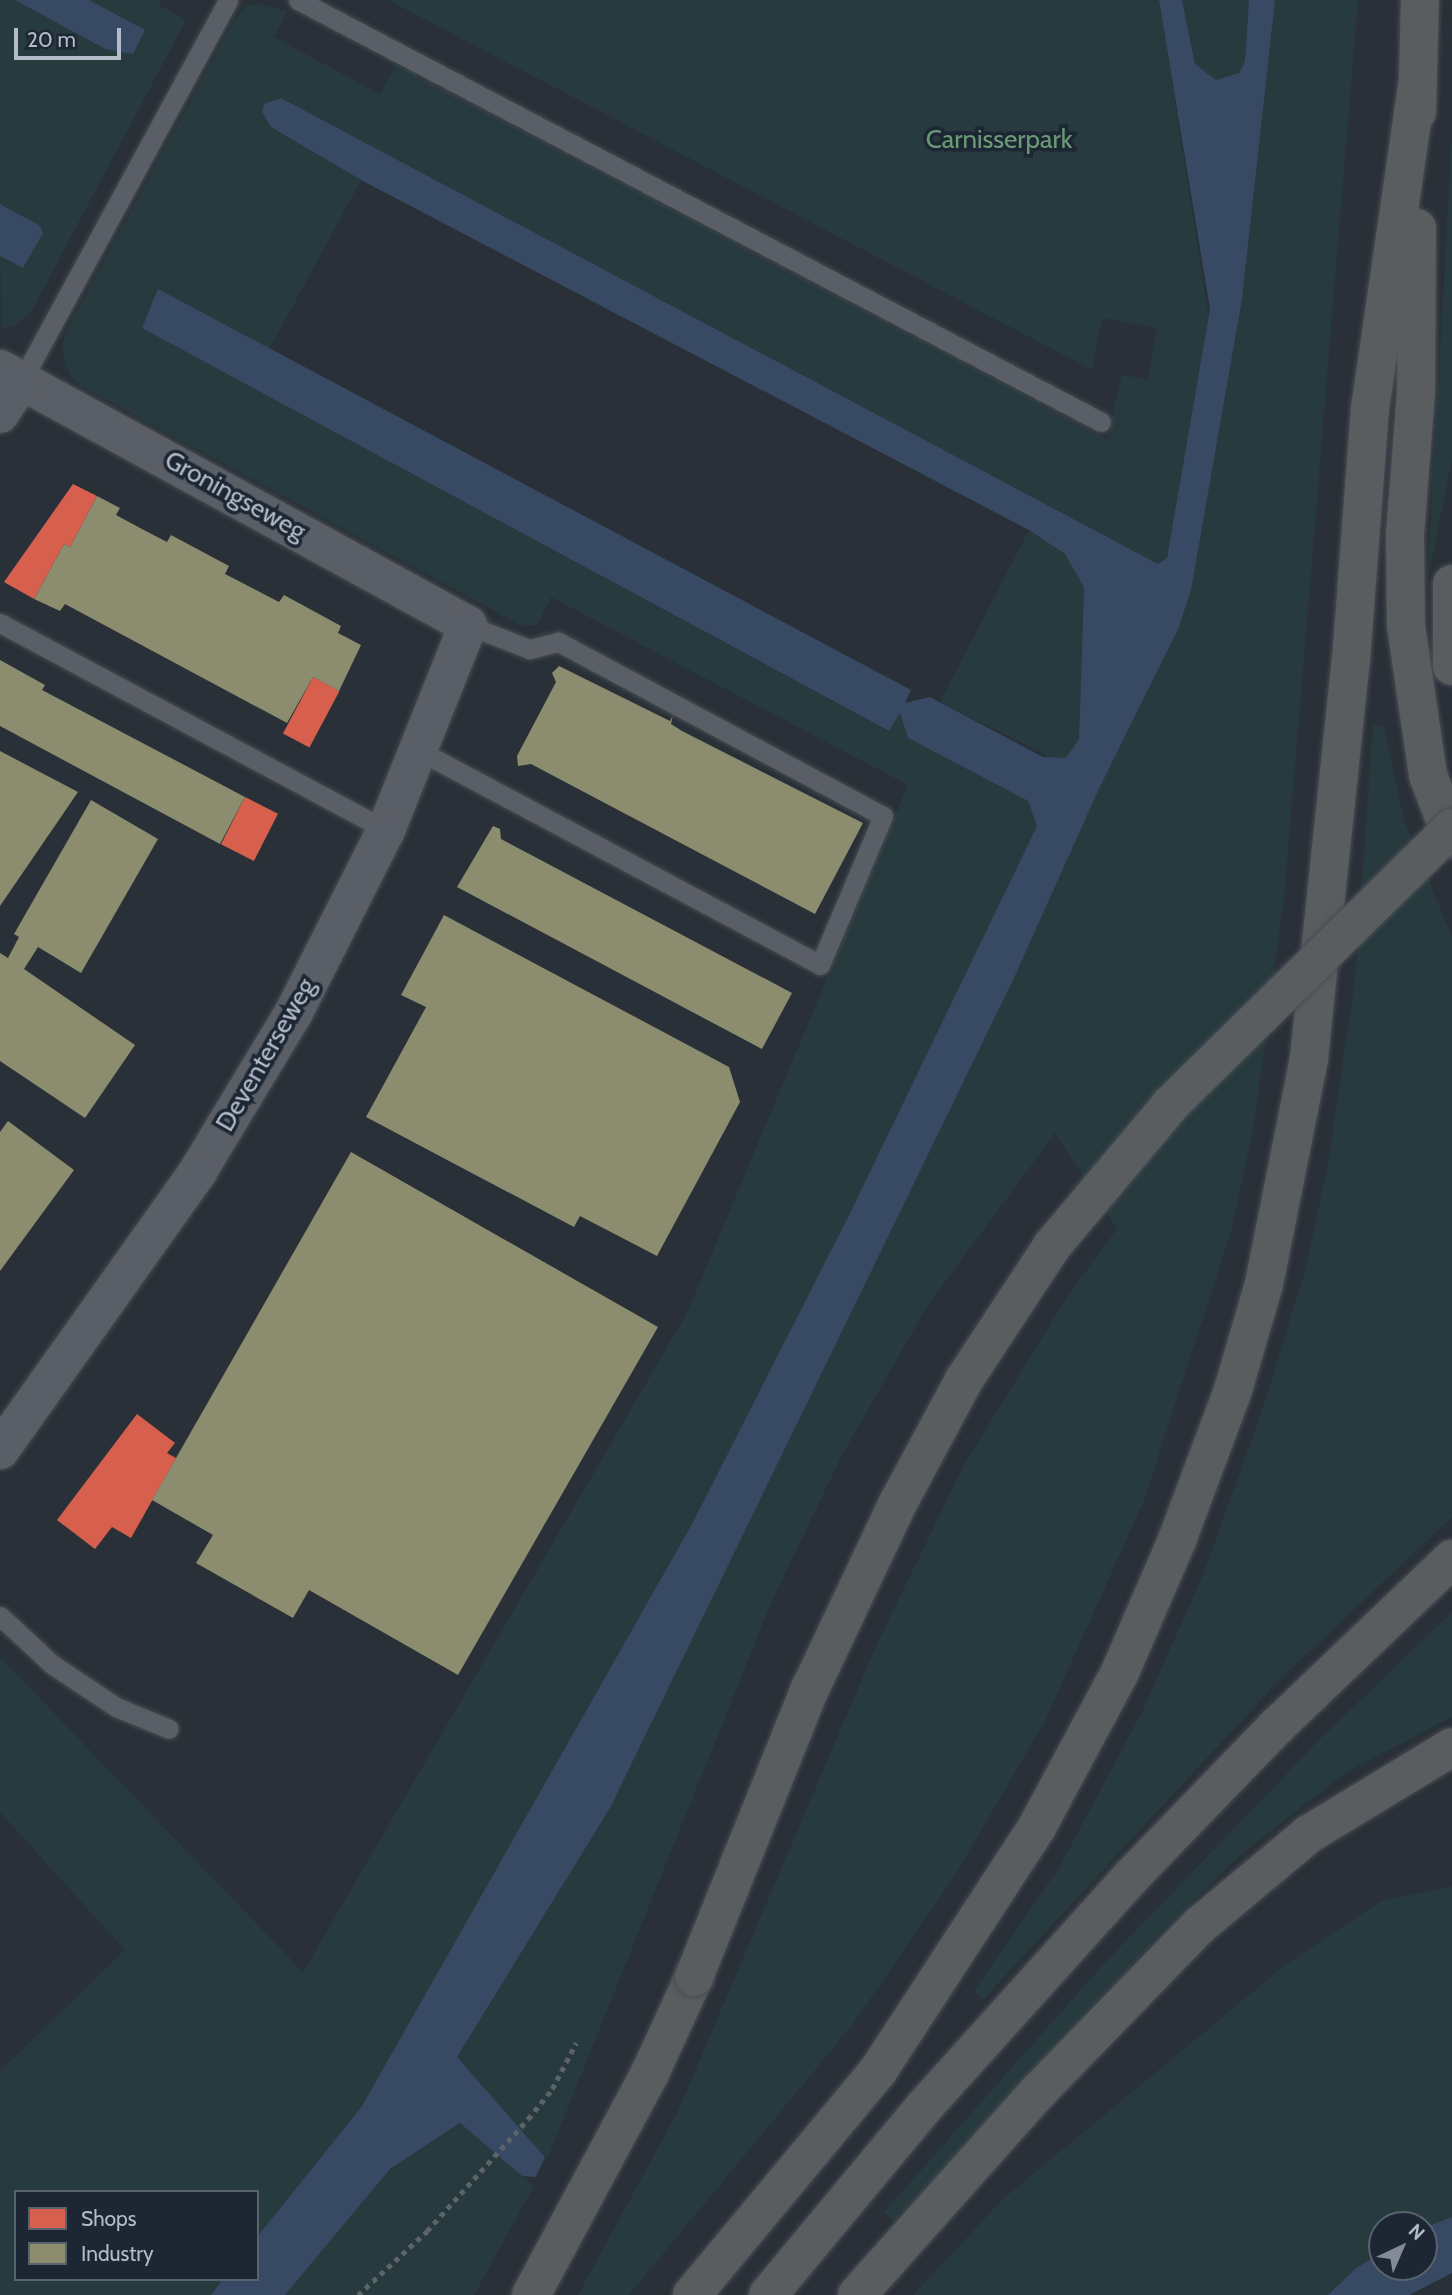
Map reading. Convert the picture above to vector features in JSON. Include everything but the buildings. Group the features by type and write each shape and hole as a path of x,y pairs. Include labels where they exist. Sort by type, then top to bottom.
{"highway":[{"path":"1420,0 1417,87 1416,391 1405,534 1406,626 1428,775 1452,839"},
{"path":"692,2295 878,2071 1037,1827 1120,1672 1177,1540 1233,1390 1264,1284 1309,1058 1348,688 1370,409 1417,87"},
{"path":"1452,584 1452,666"},
{"path":"531,2295 649,2076 694,1977 810,1689 898,1503 964,1380 1052,1246 1171,1104 1452,828"},
{"path":"1349,929 1452,852"},
{"path":"768,2295 940,2089 1132,1876 1277,1726 1452,1559"},
{"path":"857,2295 1047,2082 1200,1925 1309,1834 1452,1747"}],"street":[{"path":"0,414 11,374"},
{"name":"Groningseweg","path":"11,374 468,625"},
{"name":"Deventerseweg","path":"0,1450 197,1173 294,1013 386,830 468,625"}],"lane":[{"path":"11,374 228,0"},
{"path":"298,0 1101,422"},
{"path":"0,623 386,830"},
{"path":"418,750 820,965 883,816 558,642 529,649 468,625"},
{"path":"0,1616 52,1665 116,1707 169,1728"}],"path":[{"path":"358,2295 427,2231 528,2119 552,2089 576,2043"}],"green space":[{"path":"0,0 15,0 105,49 144,30 89,0 161,0 159,5 186,20 31,312 13,326 2,328 0,256 23,268 39,225 0,204"},
{"name":"Carnisserpark","path":"388,0 1159,0 1210,324 1167,559 1158,564 281,98 271,104 271,127 361,180 269,350 159,290 143,328 888,731 900,712 908,738 1028,801 1037,826 850,1213 692,1524 362,2106 259,2235 259,2190 14,2190 14,2281 222,2281 211,2295 0,2295 0,2071 125,1950 0,1812 0,1657 303,1972 687,1313 908,785 551,597 537,625 522,626 77,384 66,367 62,345 67,329 236,17 246,6 258,4 287,11 274,37 380,94 396,65 1107,439 1122,375 1148,379 1157,328 1102,318 1092,370"},
{"path":"1182,0 1249,0 1245,61 1239,73 1216,81 1195,64"},
{"path":"1275,0 1358,0 1285,889 1254,1125 1231,1232 1144,1500 1046,1719 954,1877 853,2024 629,2295 578,2295 678,2111 876,1646 963,1467 1067,1297 1117,1229 1055,1133 928,1305 842,1455 771,1603 546,2162 457,2057 610,1808 1014,978 1098,791 1179,627 1191,590"},
{"path":"1452,134 1452,459 1427,584"},
{"path":"1029,530 1065,554 1084,587 1079,739 1066,758 1057,761 940,702"},
{"path":"1373,724 1384,727 1404,820 1452,937 1452,1517 1279,1680 983,2000 974,1991 1059,1868 1142,1712 1203,1575 1261,1414 1305,1271 1328,1164 1355,980"},
{"path":"1452,1612 1452,1717 1346,1772 1236,1859 1163,1931 894,2222 884,2212 1099,1969 1320,1739"},
{"path":"1452,1886 1452,2217 1438,2222 1438,2211 1368,2211 1368,2261 1356,2268 1328,2295 913,2295 1005,2197 1289,1962 1381,1901"},
{"path":"461,2123 534,2186 474,2295 285,2295 390,2169"}],"water":[{"path":"15,0 89,0 145,30 133,54 105,49"},
{"path":"1159,0 1182,0 1195,64 1216,80 1239,73 1245,61 1249,0 1275,0 1242,299 1191,590 1179,627 1098,791 1014,978 610,1808 457,2057 564,2179 522,2176 460,2123 390,2169 285,2295 211,2295 222,2281 259,2281 259,2235 362,2106 692,1524 850,1213 1037,826 1028,801 908,738 900,713 889,731 142,328 158,289 911,690 905,703 930,697 1043,757 1066,758 1079,739 1084,587 1065,554 1029,530 361,180 271,127 262,112 264,104 281,98 1158,564 1167,558 1210,309"},
{"path":"0,204 39,225 43,233 23,268 0,256"},
{"path":"1452,2217 1452,2273 1438,2280 1438,2222"},
{"path":"1368,2261 1368,2281 1436,2281 1409,2295 1328,2295 1356,2268"}],"pier":[{"path":"546,2156 567,2178 555,2192 533,2182"}]}
